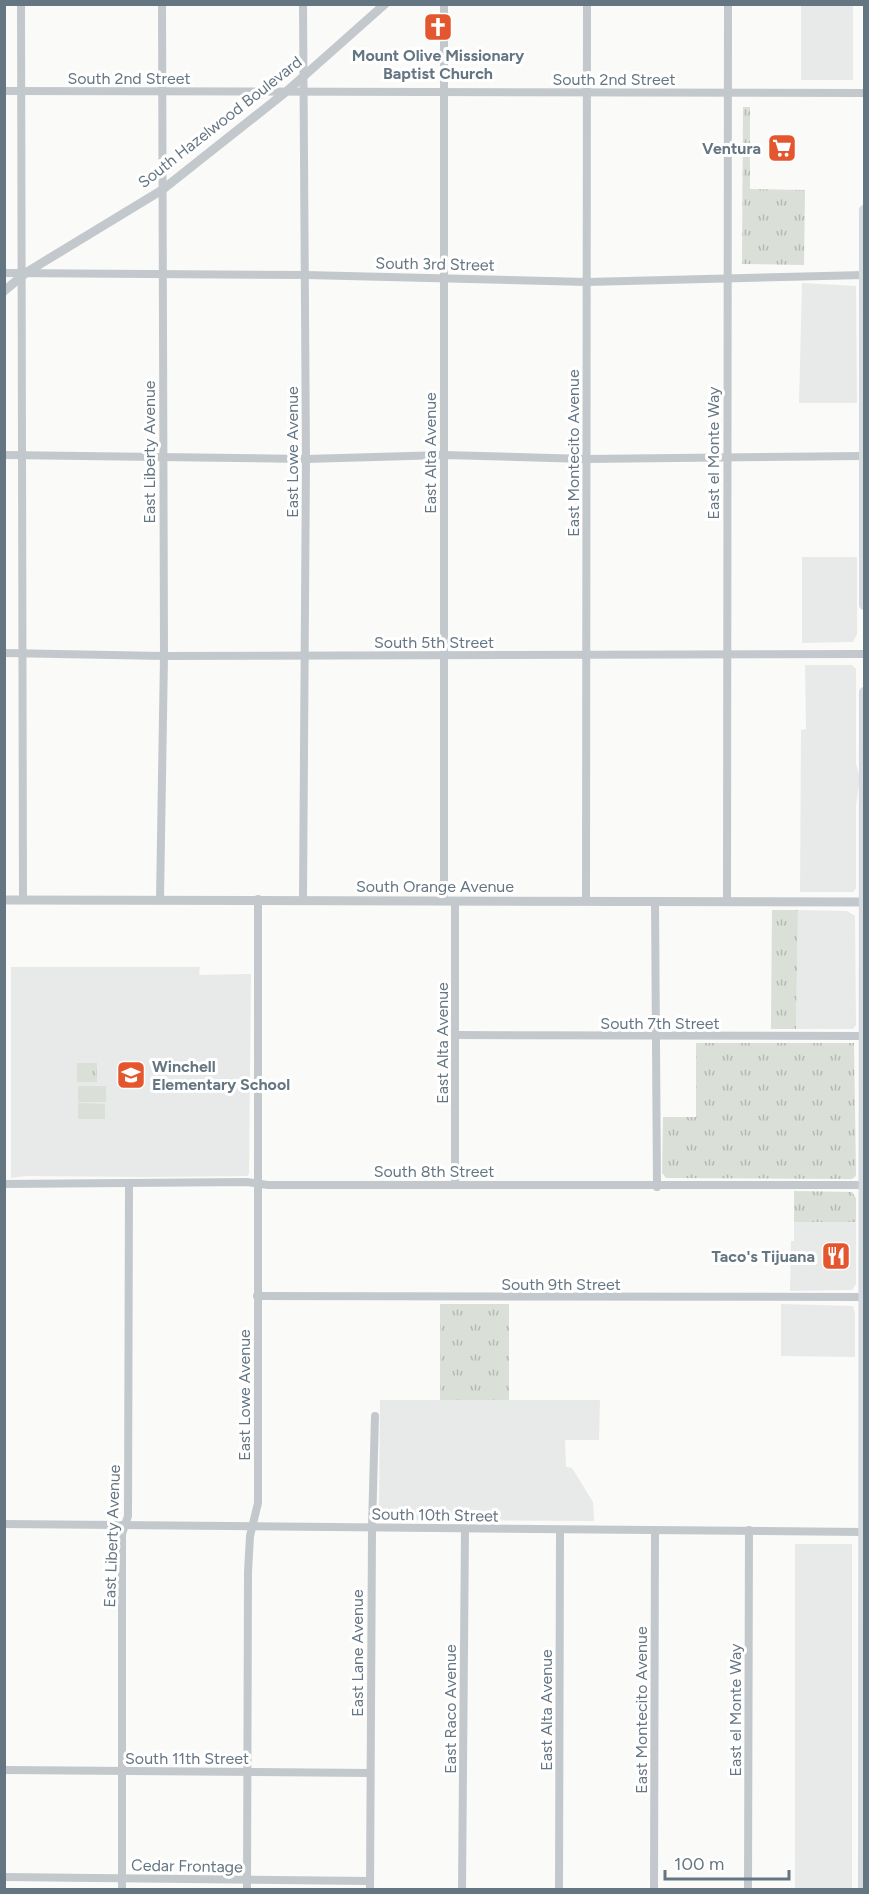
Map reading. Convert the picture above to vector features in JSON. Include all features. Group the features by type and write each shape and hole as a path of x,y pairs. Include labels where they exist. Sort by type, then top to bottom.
{"main road":[{"path":"864,210 864,605"},
{"path":"863,1890 864,692"}],"street":[{"path":"21,4 24,455 23,900"},
{"name":"East Liberty Avenue","path":"160,899 164,656 161,273 162,4"},
{"name":"East Lowe Avenue","path":"303,4 306,275 303,900"},
{"name":"South Hazelwood Boulevard","path":"4,291 23,274 162,190 287,91 385,4"},
{"name":"East Alta Avenue","path":"444,4 444,901"},
{"name":"East Montecito Avenue","path":"586,901 587,4"},
{"name":"East el Monte Way","path":"727,901 728,4"},
{"name":"South 2nd Street","path":"4,91 303,91 444,94 864,93"},
{"name":"South 3rd Street","path":"4,273 306,275 587,282 864,275"},
{"path":"4,455 306,459 444,455 586,459 864,456"},
{"name":"South 5th Street","path":"4,653 164,656 727,657 864,654"},
{"name":"East Lowe Avenue","path":"247,1890 248,1572 258,1503 258,899"},
{"name":"South Orange Avenue","path":"4,900 864,902"},
{"name":"East Alta Avenue","path":"455,901 455,1184"},
{"path":"655,901 657,1187"},
{"name":"South 7th Street","path":"456,1035 864,1036"},
{"name":"East Liberty Avenue","path":"122,1890 122,1534 128,1516 129,1183"},
{"name":"South 8th Street","path":"4,1184 257,1183 657,1187 864,1185"},
{"name":"South 9th Street","path":"257,1296 864,1298"},
{"name":"East Lane Avenue","path":"370,1886 372,1528 375,1416"},
{"name":"South 10th Street","path":"4,1524 864,1531"},
{"name":"East Raco Avenue","path":"462,1890 465,1529"},
{"name":"East Alta Avenue","path":"559,1890 560,1530"},
{"name":"East Montecito Avenue","path":"654,1890 655,1530"},
{"name":"East el Monte Way","path":"748,1530 748,1890"},
{"name":"South 11th Street","path":"4,1770 370,1773"},
{"name":"Cedar Frontage","path":"4,1877 247,1880 370,1886"}],"shaded area":[{"path":"801,5 853,5 853,80 801,80"},
{"path":"802,283 856,286 857,403 799,403"},
{"path":"802,557 857,557 857,634 853,642 802,643"},
{"path":"805,665 852,665 856,669 856,764 860,778 856,805 856,888 853,892 800,892 801,730 806,729"},
{"path":"798,910 847,911 855,916 856,1025 853,1029 796,1029"},
{"name":"Winchell Elementary School","path":"11,967 200,967 199,975 251,974 249,1174 247,1176 27,1176 11,1178"},
{"path":"794,1222 856,1222 856,1284 852,1290 790,1291 791,1241 794,1241"},
{"path":"781,1304 853,1306 855,1357 781,1356"},
{"path":"380,1400 600,1400 599,1440 565,1440 566,1467 572,1468 593,1502 594,1521 383,1520 379,1511"},
{"path":"795,1544 852,1544 852,1889 795,1889"}],"green space":[{"path":"743,107 750,107 750,189 805,190 804,265 742,264"},
{"path":"772,910 798,910 796,1029 771,1029"},
{"path":"696,1043 854,1043 856,1176 852,1179 666,1178 662,1173 663,1117 696,1117"},
{"path":"77,1063 97,1063 97,1082 77,1082"},
{"path":"78,1086 106,1086 106,1102 78,1102"},
{"path":"78,1103 105,1104 105,1119 78,1119"},
{"path":"794,1191 852,1192 856,1198 856,1222 794,1222"},
{"path":"440,1304 509,1304 509,1400 440,1400"}],"place":[{"name":"Mount Olive Missionary Baptist Church","path":"438,27"},
{"name":"Ventura","path":"782,148"},
{"name":"Winchell Elementary School","path":"131,1075"},
{"name":"Taco's Tijuana","path":"836,1256"}]}
